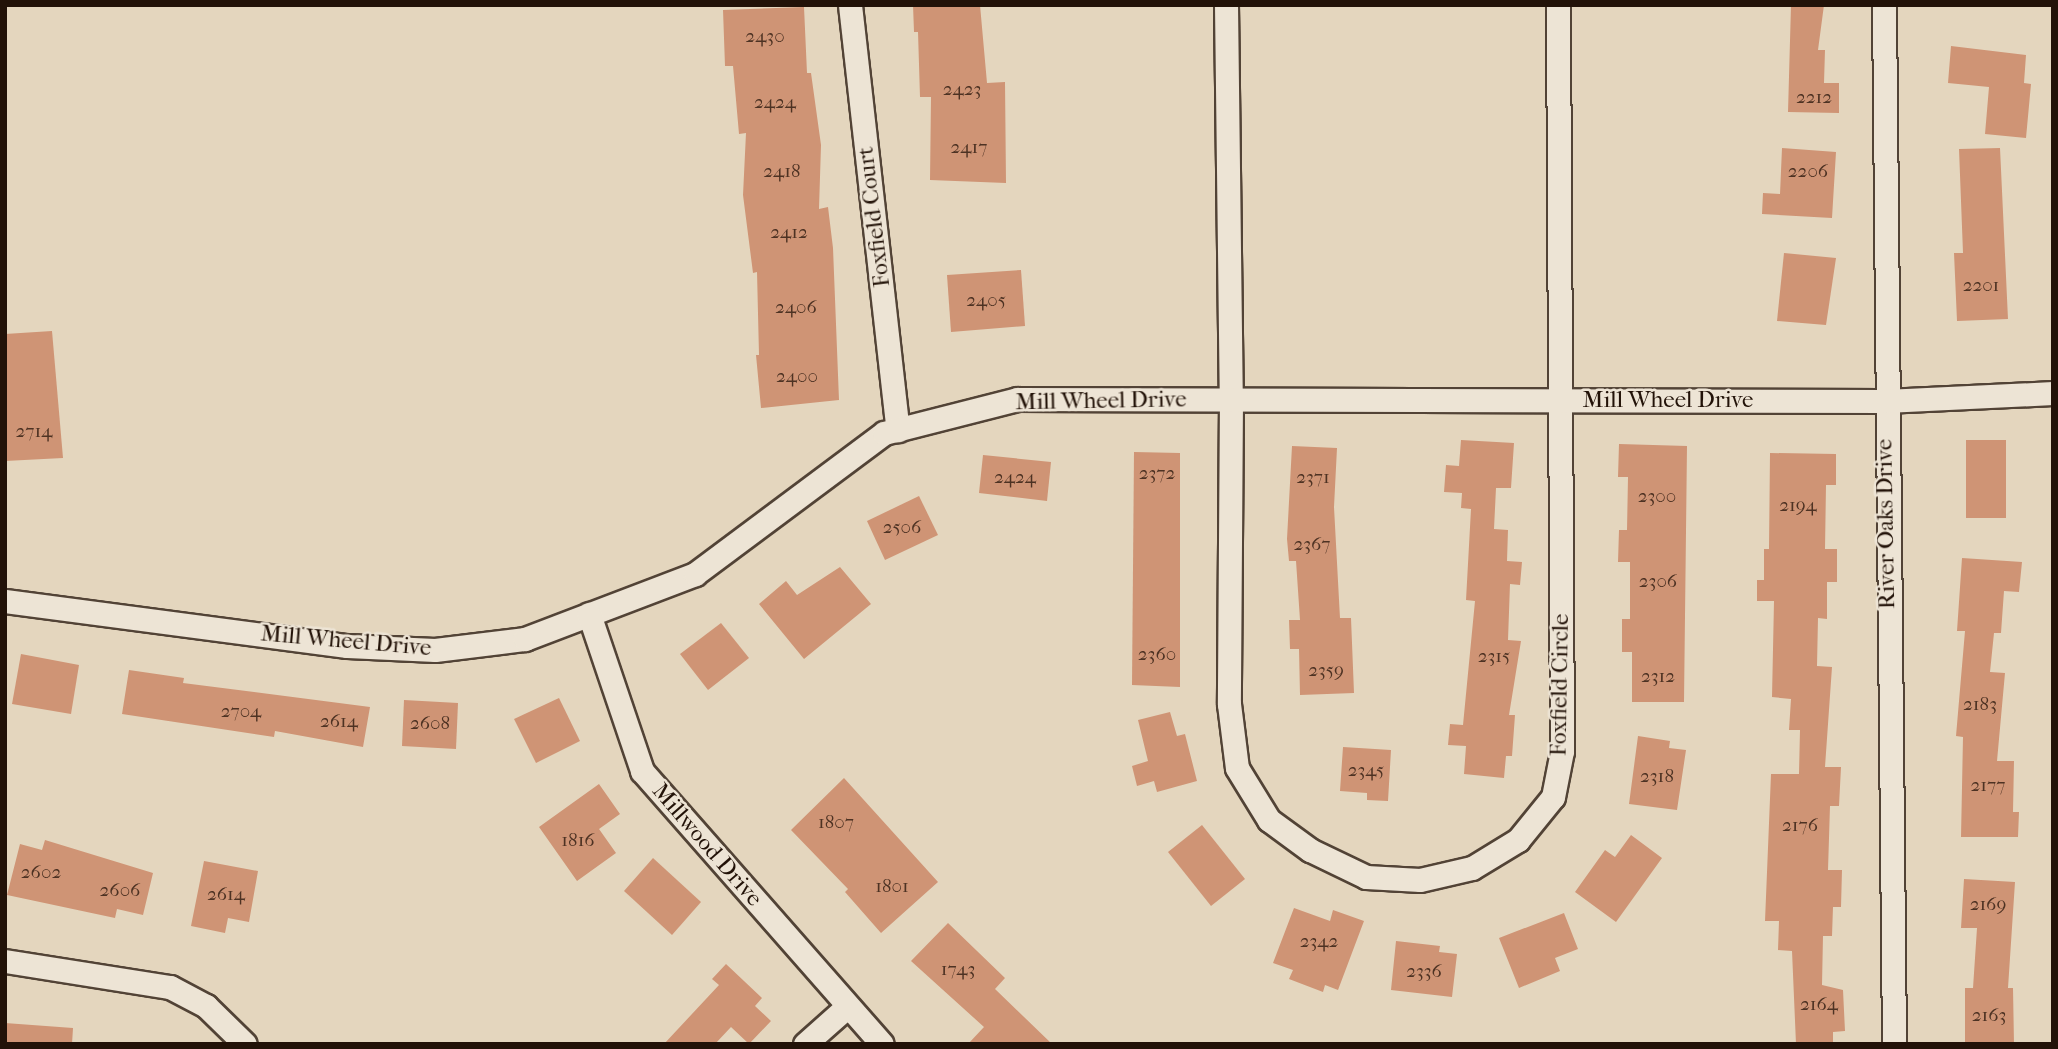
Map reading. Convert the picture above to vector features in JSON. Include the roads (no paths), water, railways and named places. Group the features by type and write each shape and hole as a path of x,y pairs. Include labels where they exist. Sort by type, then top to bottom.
{"street":[{"name":"Foxfield Court","path":"850,5 898,429"},
{"name":"Foxfield Circle","path":"1226,5 1231,399 1229,704 1237,768 1269,820 1310,850 1366,877 1420,880 1472,868 1518,840 1553,797 1562,751 1558,5"},
{"name":"River Oaks Drive","path":"1884,5 1885,401 1894,1044"},
{"name":"Mill Wheel Drive","path":"5,601 347,646 435,650 525,639 695,574 884,433 1017,399 1885,401 2053,393"},
{"name":"Millwood Drive","path":"589,614 642,771 882,1044"},
{"path":"5,961 170,987 206,1006 245,1044"},
{"path":"805,1044 848,1006"}]}
